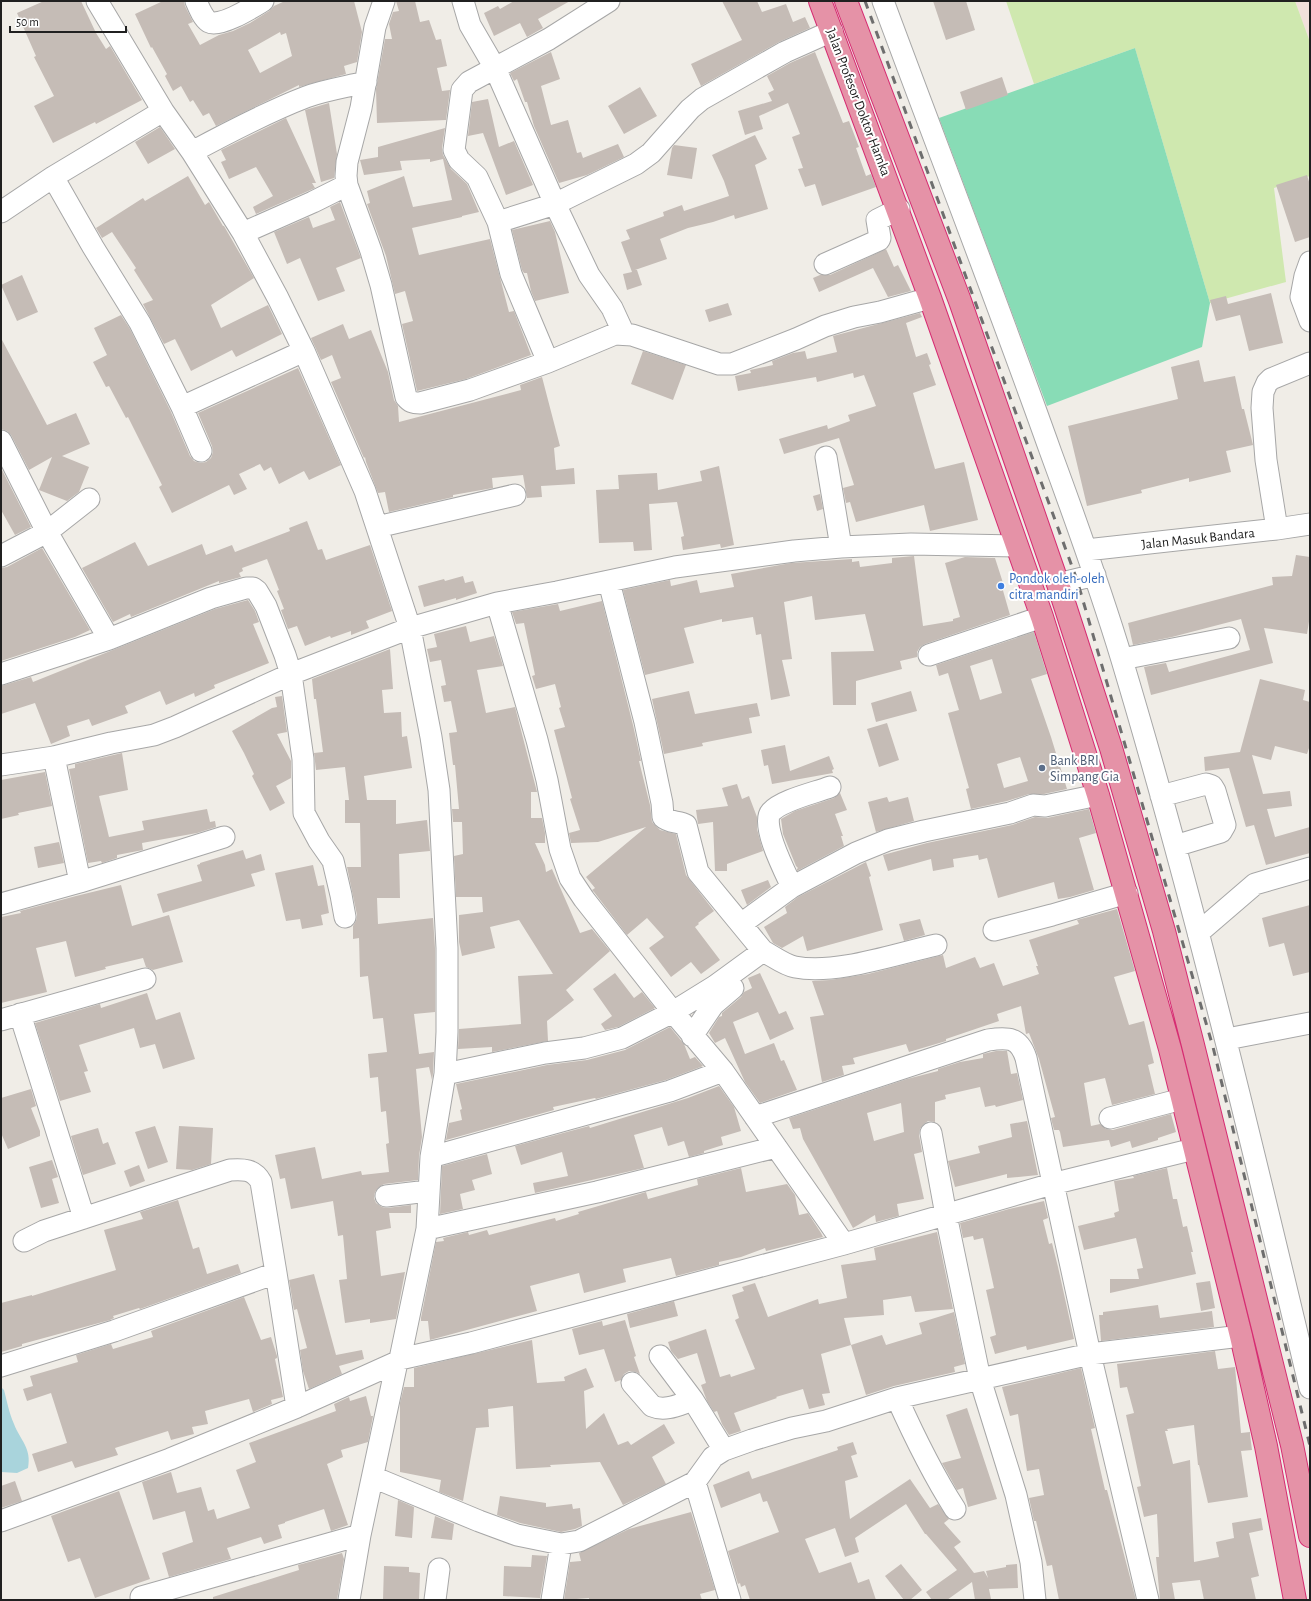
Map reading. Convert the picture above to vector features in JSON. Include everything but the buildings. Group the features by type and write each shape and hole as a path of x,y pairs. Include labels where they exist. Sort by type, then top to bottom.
{"highway":[{"name":"Jalan Profesor Doktor Hamka","path":"820,1 898,207 1042,617 1098,795 1170,1049 1241,1336 1266,1446 1295,1600"},
{"name":"Jalan Profesor Doktor Hamka","path":"846,1 960,301 1058,584 1111,748 1164,931 1193,1045 1292,1445 1310,1536"},
{"path":"898,207 920,195"},
{"path":"1170,1049 1193,1045"}],"street":[{"path":"97,1 163,111 192,152 242,233 278,298 304,351 365,491 377,527 410,628 431,738 439,790 447,948 447,1032 445,1074 431,1157 427,1229 360,1534 349,1600"},
{"path":"196,1 206,19 210,22 219,23 264,1"},
{"path":"384,1 375,27 361,108 347,162 347,185 366,237 381,285 406,397 409,401 413,403 420,403 470,390 548,362 615,334 632,335 704,359 726,364 789,342 825,326 930,298"},
{"path":"463,1 470,25 494,68 555,204 589,275 612,308 624,334"},
{"path":"548,362 511,274 498,222 477,177 459,160 454,150 462,90 469,82 549,38 609,1"},
{"path":"883,1 1032,401 1095,575 1122,659 1175,846 1227,1039 1310,1388"},
{"path":"498,222 555,204 636,164 651,153 690,108 702,99 785,52 832,31"},
{"path":"192,152 291,103 324,92 366,82"},
{"path":"1,212 52,177 163,111"},
{"path":"52,177 93,248 140,323 182,407 201,451"},
{"path":"242,233 313,202 347,185"},
{"path":"825,264 880,240 877,220 898,207"},
{"path":"1310,262 1305,276 1301,297 1310,321"},
{"path":"182,407 304,351"},
{"path":"1277,529 1266,460 1262,408 1263,392 1266,383 1271,378 1310,363"},
{"path":"1,441 8,471 47,532 109,639"},
{"path":"826,457 841,547"},
{"path":"377,527 515,494"},
{"path":"1,556 47,532 89,499"},
{"name":"Jalan Masuk Bandara","path":"1086,550 1310,524"},
{"path":"1,765 54,757 154,735 175,727 291,674 410,628 497,603 609,582 675,567 794,551 911,544 1017,546"},
{"path":"1058,584 1095,575"},
{"path":"609,582 645,722 662,803 663,817 667,820 686,825 698,872 763,950 778,960 794,967 821,969 877,960 936,945"},
{"path":"1,674 109,639 211,598 250,587 258,591 266,606 286,655 291,674 304,759 304,813 332,861 345,917"},
{"path":"497,603 523,688 547,780 560,849 570,878 584,899 692,1036 723,1071 844,1244"},
{"path":"929,656 1042,617"},
{"path":"1122,659 1229,638"},
{"path":"54,757 80,882"},
{"path":"1161,796 1206,784 1212,786 1215,791 1225,825 1221,832 1175,846"},
{"path":"792,887 767,825 769,815 776,809 793,800 830,787"},
{"path":"741,924 792,887 856,853 888,840 1010,813 1033,805 1045,806 1098,795"},
{"path":"1,904 80,882 224,837"},
{"path":"1198,933 1255,884 1310,868"},
{"path":"994,930 1127,893"},
{"path":"445,1074 603,1044 639,1030 673,1012 715,986 763,950"},
{"path":"84,1218 11,1017 145,979"},
{"path":"692,1036 713,1005 733,988"},
{"path":"1227,1039 1310,1024"},
{"path":"755,1117 988,1040 1003,1037 1014,1040 1022,1048 1026,1058 1052,1184 1090,1354 1148,1600"},
{"path":"431,1157 670,1090 723,1071"},
{"path":"1110,1118 1182,1099"},
{"path":"931,1133 946,1215 980,1379 1016,1495 1031,1562 1036,1600"},
{"path":"427,1229 597,1192 776,1147"},
{"path":"1,1521 170,1459 297,1407 398,1360 471,1343 844,1244 1052,1184 1194,1149"},
{"path":"24,1242 44,1231 230,1170 241,1169 250,1171 258,1176 261,1182 297,1407"},
{"path":"386,1196 428,1191"},
{"path":"1,1366 114,1331 276,1273"},
{"path":"373,1477 485,1524 517,1535 561,1544 579,1541 695,1482 713,1457 724,1450 792,1428 826,1421 897,1398 1090,1354 1241,1336"},
{"path":"660,1356 693,1400 724,1450"},
{"path":"632,1383 652,1406 657,1408 667,1408 693,1400"},
{"path":"897,1398 916,1441 955,1509"},
{"path":"695,1482 730,1600"},
{"path":"141,1597 360,1534"},
{"path":"552,1600 561,1544"},
{"path":"435,1600 439,1569"}],"shaded area":[{"path":"1295,1 1310,1 1310,42"}],"green space":[{"path":"1006,1 1295,1 1310,42 1310,176 1274,188 1286,282 1210,303 1135,48 1034,84"},
{"path":"1135,48 1210,303 1202,347 1047,406 939,118"}],"water":[{"path":"1,1387 4,1390 12,1420 16,1430 25,1444 28,1455 28,1468 17,1473 1,1472"}],"railway":[{"path":"865,1 1077,580 1213,1047 1310,1446"}],"place":[{"name":"Pondok oleh-oleh citra mandiri","path":"1001,586"},
{"name":"Bank BRI Simpang Gia","path":"1042,768"}]}
